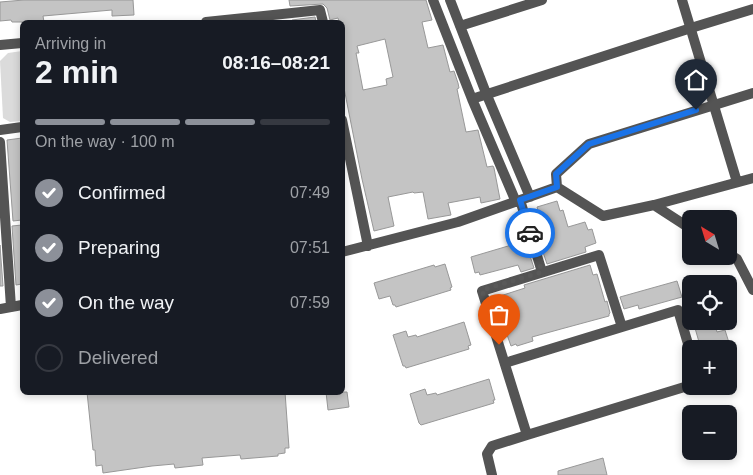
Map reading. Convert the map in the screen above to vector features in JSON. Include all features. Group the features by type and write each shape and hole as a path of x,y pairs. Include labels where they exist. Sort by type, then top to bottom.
{"street":[{"path":"434,0 472,99 522,200"},
{"path":"450,0 486,93 522,200 542,272"},
{"path":"460,26 541,0"},
{"path":"682,0 737,182"},
{"path":"472,99 753,9"},
{"path":"243,20 320,10 322,20"},
{"path":"0,46 20,43"},
{"path":"557,187 556,174 589,144 753,93"},
{"path":"0,130 20,127"},
{"path":"345,135 368,246"},
{"path":"0,142 5,308 20,305"},
{"path":"557,187 603,216 654,205 753,178"},
{"path":"345,251 458,222 557,187"},
{"path":"654,205 682,223"},
{"path":"527,435 482,290 599,255 622,327"},
{"path":"738,262 753,290"},
{"path":"505,363 678,310 687,340"},
{"path":"492,475 487,454 492,446 682,388"}],"shaded area":[{"path":"20,51 20,121 10,122 3,118 0,61 8,53"}],"building":[{"path":"24,0 133,0 134,15 112,16 112,10 43,16 44,20 0,21 0,2"},
{"path":"289,0 426,0 432,20 422,22 428,48 443,45 450,72 454,71 458,83 459,88 457,89 466,132 478,130 487,167 493,166 494,168 500,199 481,203 480,197 448,203 451,215 428,219 423,192 388,197 394,226 374,231 345,93 345,20 338,20 338,18 330,20 327,8 323,4 290,6","holes":["385,39 393,77 386,79 387,85 363,90 356,53 359,53 357,46"]},
{"path":"315,17 316,20 292,20"},
{"path":"20,138 20,220 13,221 7,140"},
{"path":"557,201 560,211 563,210 568,227 585,222 588,230 592,229 596,243 585,247 586,252 547,264 538,237 545,235 537,207"},
{"path":"20,225 20,284 16,285 12,226"},
{"path":"525,241 534,268 521,272 518,265 480,275 479,272 475,273 471,257"},
{"path":"0,245 3,286 0,286"},
{"path":"445,264 452,287 450,288 451,290 396,307 393,305 390,296 379,299 374,283 434,265 435,267"},
{"path":"590,265 593,275 597,274 605,302 607,301 609,316 532,337 533,341 511,346 494,298 525,288 524,285"},
{"path":"677,281 682,297 639,309 638,305 624,309 620,297"},
{"path":"464,322 471,345 468,346 469,349 406,368 403,366 393,335 406,331 408,337 416,335 417,337"},
{"path":"696,330 716,330 717,332 725,330 728,340 698,340"},
{"path":"489,379 495,400 493,400 494,403 421,425 419,423 410,394 425,389 427,395 436,393 437,395"},
{"path":"345,392 347,392 349,407 328,410 326,395 345,395"},
{"path":"87,395 285,395 289,448 285,448 285,453 278,454 278,456 241,459 240,455 202,458 203,465 175,468 174,464 103,473 102,465 96,466 95,450 93,450"},
{"path":"603,458 607,475 558,475 558,471"}],"way so far":[{"path":"499,345 482,290 542,272 530,233"}],"route":[{"path":"530,233 520,200 557,187 556,174 589,144 696,110"}]}
